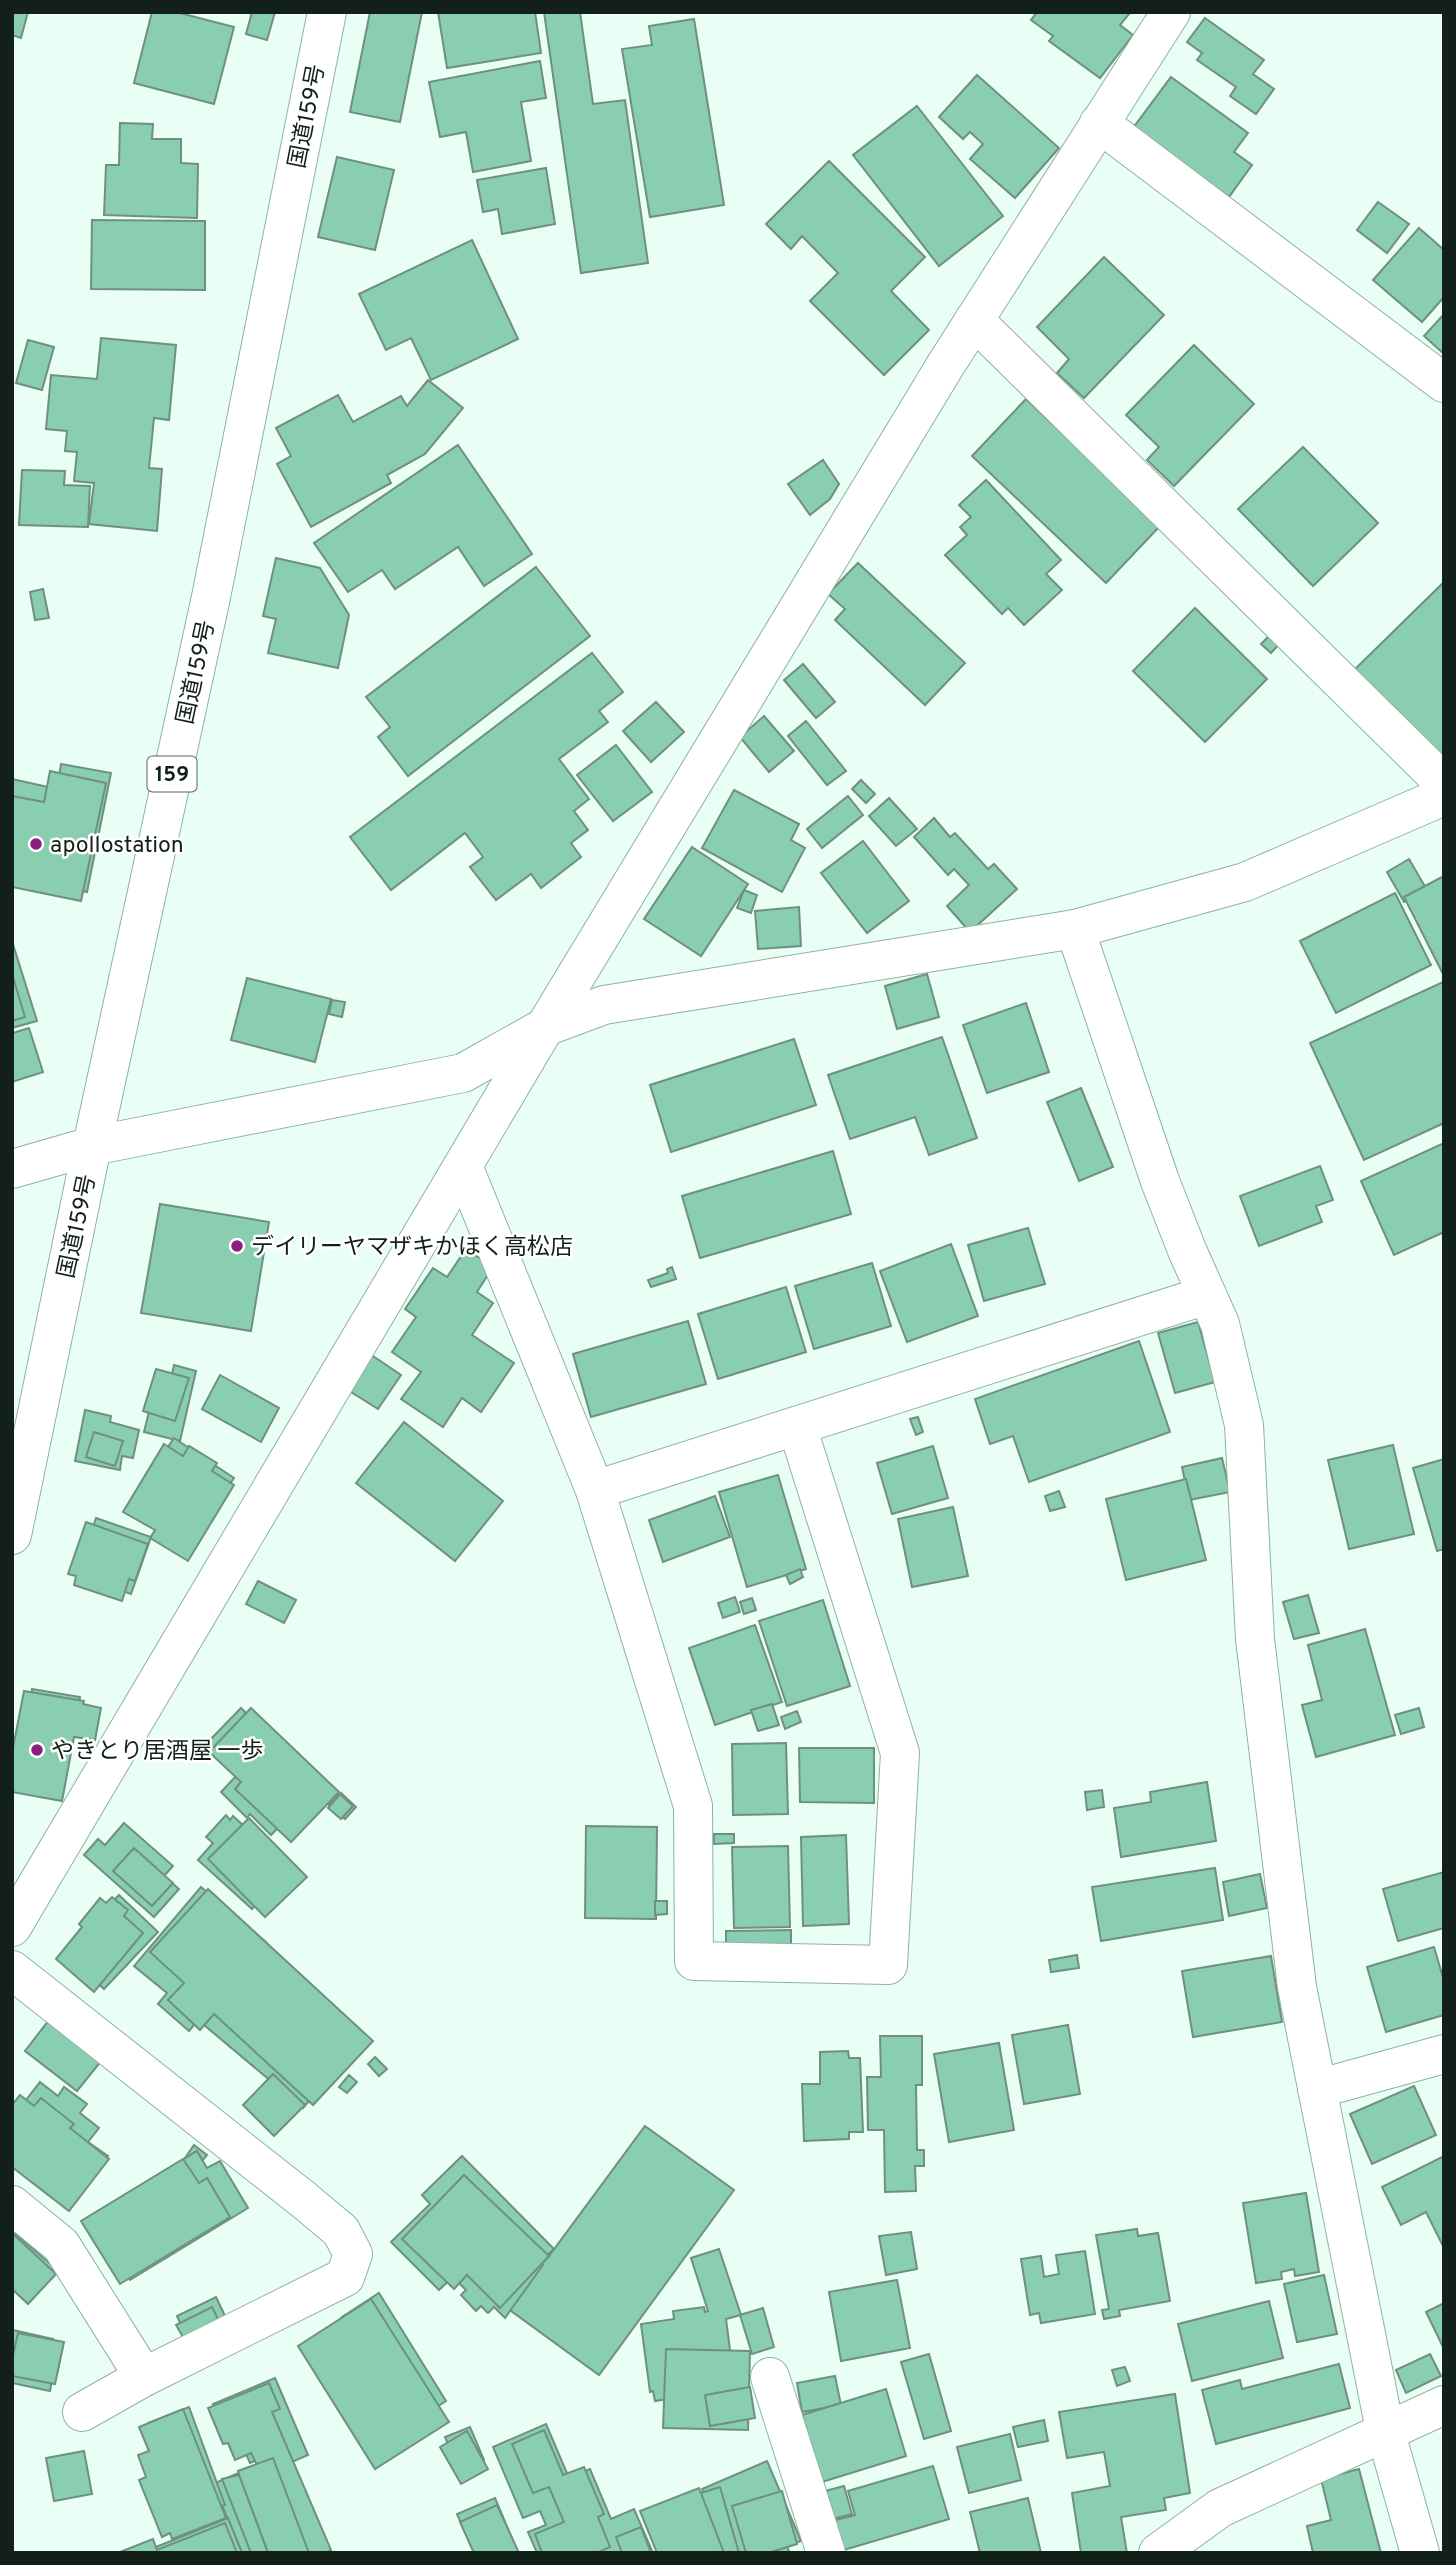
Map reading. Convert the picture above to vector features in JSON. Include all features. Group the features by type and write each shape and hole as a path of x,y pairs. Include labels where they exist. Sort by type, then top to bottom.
{"main road":[{"name":"国道159号","path":"12,1535 92,1146 211,597 327,12"},
{"path":"12,1927 545,1027 974,320 1171,12"},
{"path":"1100,123 1444,383"},
{"path":"974,320 1444,783"},
{"path":"12,1169 92,1146 463,1073 545,1027 604,1005 1075,929 1245,882 1444,796"},
{"path":"1075,929 1160,1181 1220,1324 1244,1425 1255,1639 1297,1986 1385,2430 1420,2553"},
{"path":"463,1166 595,1490 693,1806 694,1961 888,1965 900,1753 797,1426"},
{"path":"595,1490 1207,1295"},
{"path":"12,1970 304,2200 341,2231 353,2254 345,2277 144,2377 82,2412"},
{"path":"1317,2089 1444,2054"},
{"path":"12,2205 61,2245 144,2377"},
{"path":"770,2377 826,2553"},
{"path":"1158,2553 1220,2508 1444,2405"}],"building":[{"path":"12,12 28,12 21,38 12,35"},
{"path":"152,12 176,12 234,27 214,104 134,83"},
{"path":"252,12 275,12 267,40 246,34"},
{"path":"370,12 422,12 400,122 350,112"},
{"path":"438,12 535,12 541,53 447,68"},
{"path":"544,12 580,12 593,104 625,100 648,263 581,273"},
{"path":"1037,12 1127,12 1129,14 1120,25 1133,35 1100,78 1049,41 1053,36 1031,20"},
{"path":"1205,18 1264,60 1253,74 1274,89 1256,114 1230,96 1236,87 1197,60 1202,53 1187,42"},
{"path":"694,19 724,205 650,217 622,49 652,45 649,26"},
{"path":"540,61 546,98 521,102 531,161 473,172 466,132 440,137 429,82"},
{"path":"977,75 1059,148 1015,198 970,159 983,144 970,132 963,139 939,117"},
{"path":"1171,77 1248,133 1234,152 1252,165 1229,197 1133,128"},
{"path":"917,106 1003,216 939,266 853,155"},
{"path":"120,123 153,124 152,139 181,139 181,163 198,164 197,218 104,215 106,165 119,165"},
{"path":"337,157 394,170 375,250 318,237"},
{"path":"829,161 925,257 891,291 929,330 884,375 810,301 838,273 802,236 791,249 766,224"},
{"path":"546,168 555,224 502,234 498,209 483,212 477,180"},
{"path":"1378,202 1409,224 1387,253 1357,230"},
{"path":"92,220 205,221 205,290 91,289"},
{"path":"1419,228 1444,250 1444,297 1422,322 1373,280"},
{"path":"472,240 518,339 431,380 411,338 386,350 359,294"},
{"path":"1104,257 1164,315 1084,398 1057,373 1069,359 1037,327"},
{"path":"1444,314 1444,354 1424,336"},
{"path":"101,338 176,345 169,420 154,418 149,468 162,469 157,531 89,524 94,483 74,481 77,452 65,451 67,431 46,429 51,375 97,379"},
{"path":"28,340 54,347 42,390 16,383"},
{"path":"1194,345 1254,404 1174,486 1147,460 1159,447 1126,415"},
{"path":"428,380 463,408 425,454 387,475 391,483 311,527 277,464 291,456 276,428 338,395 353,422 401,396 407,406"},
{"path":"1026,399 1160,526 1106,583 972,456"},
{"path":"458,445 532,554 484,586 458,547 395,589 382,570 348,592 314,543"},
{"path":"1303,447 1378,523 1313,586 1238,509"},
{"path":"823,460 839,484 830,499 810,515 788,484"},
{"path":"22,470 65,471 64,485 90,486 88,527 19,525"},
{"path":"986,480 1061,560 1046,574 1062,590 1024,625 1008,608 1002,614 945,555 967,535 960,527 971,517 959,505"},
{"path":"276,558 320,568 349,615 338,668 268,653 276,619 263,616"},
{"path":"858,563 965,663 925,705 835,620 845,609 828,594"},
{"path":"536,567 590,636 408,776 378,737 390,727 366,697"},
{"path":"1444,582 1444,773 1347,677"},
{"path":"43,589 49,618 35,620 30,592"},
{"path":"1195,608 1267,679 1205,742 1133,671"},
{"path":"1271,634 1280,643 1271,653 1261,644"},
{"path":"592,653 623,692 599,711 608,722 559,759 589,799 574,811 588,830 571,843 581,857 541,888 531,874 496,900 470,867 483,857 465,833 391,890 350,837"},
{"path":"803,664 835,702 816,718 784,680"},
{"path":"656,702 684,732 651,762 623,731"},
{"path":"764,716 794,751 769,772 740,737"},
{"path":"806,721 846,771 827,785 788,736"},
{"path":"616,745 652,792 613,821 577,775"},
{"path":"61,764 111,773 87,892 12,876 12,779 57,789"},
{"path":"50,771 106,783 81,901 12,887 12,796 44,802"},
{"path":"861,780 875,794 866,803 852,789"},
{"path":"734,790 799,824 791,840 805,848 782,892 702,848"},
{"path":"848,796 863,815 822,848 807,829"},
{"path":"889,798 917,829 896,846 869,816"},
{"path":"934,818 950,837 955,833 988,869 994,864 1017,889 970,932 947,906 969,885 954,869 948,875 914,837"},
{"path":"863,841 909,901 867,933 821,873"},
{"path":"692,847 748,884 701,956 644,919"},
{"path":"1409,859 1427,890 1404,902 1387,872"},
{"path":"1444,876 1444,970 1442,972 1404,897"},
{"path":"744,890 757,895 751,913 737,908"},
{"path":"1395,893 1431,965 1336,1013 1300,941"},
{"path":"799,907 801,946 758,949 755,911"},
{"path":"12,941 37,1021 12,1028"},
{"path":"12,974 25,1017 12,1021"},
{"path":"927,974 939,1017 897,1029 885,986"},
{"path":"247,978 331,999 315,1062 231,1040"},
{"path":"1443,982 1444,1123 1364,1160 1310,1043"},
{"path":"332,1000 345,1002 342,1017 329,1014"},
{"path":"1026,1003 1049,1072 987,1093 963,1025"},
{"path":"29,1028 43,1072 12,1082 12,1030 13,1033"},
{"path":"942,1037 977,1138 929,1155 915,1117 850,1139 828,1075"},
{"path":"794,1039 816,1105 671,1152 650,1085"},
{"path":"1081,1088 1113,1167 1079,1181 1047,1102"},
{"path":"1444,1143 1444,1232 1394,1255 1361,1181"},
{"path":"833,1151 851,1214 700,1258 682,1196"},
{"path":"1320,1166 1333,1200 1316,1206 1322,1222 1259,1246 1240,1196"},
{"path":"160,1204 269,1222 251,1331 141,1313"},
{"path":"1028,1228 1045,1284 984,1301 968,1245"},
{"path":"951,1244 978,1316 907,1342 880,1271"},
{"path":"466,1249 493,1267 477,1292 493,1303 472,1335 514,1363 481,1412 462,1398 443,1427 401,1399 421,1372 392,1352 416,1317 405,1309 433,1268 447,1277"},
{"path":"872,1263 891,1326 814,1349 795,1286"},
{"path":"672,1267 676,1279 651,1287 648,1280 668,1273 667,1269"},
{"path":"786,1287 806,1352 718,1379 698,1314"},
{"path":"688,1321 706,1384 591,1417 573,1354"},
{"path":"1198,1322 1215,1382 1175,1393 1158,1333"},
{"path":"1139,1341 1170,1432 1029,1482 1013,1436 990,1444 975,1399"},
{"path":"367,1352 401,1375 378,1409 343,1387"},
{"path":"174,1365 196,1371 180,1441 144,1432 158,1375 171,1378"},
{"path":"156,1369 189,1378 175,1421 143,1411"},
{"path":"220,1375 279,1408 261,1442 202,1409"},
{"path":"85,1410 111,1416 110,1422 139,1430 133,1458 122,1456 120,1470 75,1461"},
{"path":"918,1417 923,1432 916,1435 910,1419"},
{"path":"404,1422 503,1501 455,1561 356,1483"},
{"path":"94,1432 123,1441 115,1466 86,1457"},
{"path":"174,1438 234,1478 191,1542 131,1502"},
{"path":"164,1444 183,1456 189,1446 217,1463 212,1471 234,1485 188,1561 150,1538 155,1530 123,1512"},
{"path":"1393,1445 1414,1534 1349,1549 1328,1460"},
{"path":"933,1446 948,1498 892,1514 877,1463"},
{"path":"1222,1458 1230,1492 1189,1500 1182,1467"},
{"path":"1444,1459 1444,1549 1437,1551 1413,1468"},
{"path":"778,1475 806,1569 747,1587 719,1492"},
{"path":"1186,1479 1206,1560 1126,1580 1106,1499"},
{"path":"1059,1491 1065,1507 1050,1511 1045,1496"},
{"path":"715,1496 730,1537 663,1562 649,1520"},
{"path":"953,1507 968,1576 912,1587 898,1519"},
{"path":"96,1518 151,1537 131,1594 88,1579 92,1568 81,1564"},
{"path":"86,1522 148,1544 135,1581 129,1579 122,1601 74,1585 76,1576 68,1574"},
{"path":"800,1569 803,1577 790,1584 786,1575"},
{"path":"258,1581 296,1600 284,1623 246,1604"},
{"path":"1308,1595 1319,1633 1294,1639 1283,1602"},
{"path":"735,1597 740,1612 723,1618 718,1603"},
{"path":"752,1598 756,1610 744,1614 740,1602"},
{"path":"823,1600 850,1686 787,1706 759,1621"},
{"path":"755,1625 782,1702 715,1725 689,1648"},
{"path":"1365,1629 1395,1735 1316,1757 1302,1705 1322,1700 1308,1645"},
{"path":"32,1689 80,1697 63,1794 16,1786"},
{"path":"24,1691 84,1701 83,1704 101,1708 95,1740 74,1737 62,1801 12,1792 12,1753"},
{"path":"772,1704 779,1725 758,1731 751,1710"},
{"path":"241,1708 278,1745 283,1740 334,1790 292,1832 283,1823 271,1835 250,1814 247,1818 221,1792 237,1775 206,1744"},
{"path":"251,1708 339,1792 291,1842 235,1789 241,1782 209,1752"},
{"path":"1419,1708 1424,1727 1401,1734 1395,1715"},
{"path":"797,1711 801,1722 785,1729 781,1717"},
{"path":"786,1743 788,1814 733,1815 732,1744"},
{"path":"799,1748 874,1748 874,1803 800,1802"},
{"path":"1207,1782 1216,1841 1121,1857 1114,1808 1151,1802 1150,1792"},
{"path":"1102,1790 1104,1807 1087,1810 1085,1792"},
{"path":"341,1793 356,1807 345,1819 329,1805"},
{"path":"340,1794 353,1806 341,1819 328,1808"},
{"path":"226,1815 230,1820 233,1816 293,1871 282,1883 279,1880 252,1909 198,1860 213,1843 206,1837"},
{"path":"249,1818 307,1877 265,1917 208,1859"},
{"path":"124,1823 173,1866 164,1876 179,1889 154,1917 84,1855 98,1839 105,1845"},
{"path":"586,1826 657,1827 656,1919 585,1918"},
{"path":"714,1834 734,1834 734,1843 714,1844"},
{"path":"846,1835 849,1924 803,1926 801,1837"},
{"path":"788,1846 790,1927 734,1928 732,1847"},
{"path":"134,1848 173,1883 152,1906 113,1871"},
{"path":"1215,1868 1223,1920 1101,1941 1092,1887"},
{"path":"1444,1872 1444,1928 1398,1941 1383,1889"},
{"path":"1260,1874 1267,1908 1229,1916 1223,1882"},
{"path":"201,1887 266,1942 256,1954 359,2041 303,2108 198,2020 189,2031 158,2004 167,1993 134,1966"},
{"path":"208,1889 373,2041 313,2105 214,2014 200,2030 168,2000 184,1983 150,1952"},
{"path":"119,1895 158,1932 104,1989 65,1952"},
{"path":"112,1897 128,1910 124,1916 143,1933 94,1992 56,1959 82,1927 79,1924 100,1898 106,1903"},
{"path":"655,1901 667,1901 667,1914 655,1915"},
{"path":"791,1930 791,1946 726,1949 726,1931"},
{"path":"1434,1947 1444,1981 1444,2015 1386,2032 1367,1967"},
{"path":"1077,1955 1079,1968 1051,1972 1049,1960"},
{"path":"1271,1956 1282,2022 1193,2037 1182,1971"},
{"path":"49,2020 102,2060 77,2091 25,2051"},
{"path":"1068,2025 1080,2094 1024,2104 1012,2035"},
{"path":"880,2036 922,2036 922,2085 916,2085 917,2150 924,2150 924,2166 915,2166 916,2191 885,2192 884,2130 868,2130 867,2077 881,2077"},
{"path":"999,2043 1014,2130 949,2142 934,2054"},
{"path":"848,2051 849,2058 860,2058 863,2132 849,2132 849,2139 804,2141 802,2084 820,2084 820,2052"},
{"path":"375,2057 387,2069 379,2076 368,2064"},
{"path":"273,2074 305,2105 274,2136 243,2105"},
{"path":"349,2075 357,2082 347,2093 339,2087"},
{"path":"40,2082 58,2096 64,2087 87,2104 80,2113 99,2128 88,2142 108,2156 71,2203 12,2159 12,2118"},
{"path":"1414,2086 1436,2135 1372,2164 1350,2114"},
{"path":"20,2095 34,2106 41,2098 74,2124 70,2128 109,2159 69,2211 12,2167 12,2105"},
{"path":"645,2126 734,2190 599,2375 503,2305 549,2256"},
{"path":"194,2145 207,2155 197,2167 185,2158"},
{"path":"197,2151 207,2168 220,2161 248,2208 130,2280 90,2216"},
{"path":"462,2156 554,2249 541,2261 543,2265 505,2318 494,2307 488,2313 481,2306 476,2311 461,2295 466,2290 453,2277 439,2290 391,2242 430,2204 422,2195"},
{"path":"1444,2156 1444,2248 1426,2212 1401,2225 1382,2187"},
{"path":"183,2159 199,2183 207,2178 230,2217 120,2284 81,2221"},
{"path":"464,2175 549,2256 500,2308 467,2275 454,2289 402,2239"},
{"path":"1306,2193 1319,2272 1295,2276 1294,2269 1281,2272 1282,2279 1256,2283 1243,2203"},
{"path":"1137,2229 1138,2236 1158,2233 1170,2301 1119,2310 1120,2316 1104,2319 1102,2310 1109,2309 1096,2235"},
{"path":"12,2231 54,2267 30,2296 12,2282"},
{"path":"911,2232 917,2269 886,2275 879,2236"},
{"path":"12,2233 56,2274 28,2304 12,2289"},
{"path":"719,2249 741,2315 726,2319 732,2365 720,2366 723,2387 685,2392 686,2396 655,2401 653,2391 650,2392 641,2324 674,2319 673,2311 704,2307 705,2312 708,2311 691,2258"},
{"path":"1085,2251 1095,2314 1041,2323 1039,2313 1030,2315 1021,2259 1041,2256 1044,2277 1059,2274 1056,2255"},
{"path":"1324,2275 1337,2334 1297,2342 1284,2284"},
{"path":"897,2280 910,2348 841,2361 829,2292"},
{"path":"379,2293 446,2401 371,2448 314,2357 352,2333 342,2317"},
{"path":"216,2297 226,2318 186,2337 177,2316"},
{"path":"371,2299 449,2422 375,2469 298,2346"},
{"path":"1269,2301 1283,2358 1192,2381 1178,2324"},
{"path":"1444,2303 1444,2349 1426,2312"},
{"path":"212,2307 219,2321 184,2339 176,2325"},
{"path":"763,2308 774,2347 752,2354 740,2315"},
{"path":"13,2330 53,2339 52,2342 63,2345 57,2374 53,2374 50,2391 12,2383"},
{"path":"18,2333 64,2342 55,2384 12,2376 12,2360"},
{"path":"666,2349 750,2351 748,2430 663,2428"},
{"path":"929,2354 951,2431 924,2439 901,2362"},
{"path":"1430,2354 1441,2376 1406,2393 1396,2370"},
{"path":"1339,2364 1350,2408 1216,2444 1202,2390 1240,2380 1242,2389"},
{"path":"1125,2367 1130,2381 1117,2386 1112,2370"},
{"path":"835,2376 841,2405 802,2412 797,2383"},
{"path":"275,2378 308,2455 285,2465 278,2451 250,2463 242,2445 232,2449 213,2404"},
{"path":"269,2383 280,2409 272,2412 331,2550 326,2553 242,2553 213,2484 257,2465 251,2453 235,2460 228,2443 223,2444 208,2408"},
{"path":"750,2387 755,2418 710,2426 705,2395"},
{"path":"886,2389 906,2456 822,2482 802,2415"},
{"path":"1175,2394 1190,2493 1164,2498 1166,2510 1121,2517 1127,2553 1081,2553 1072,2493 1110,2486 1104,2452 1067,2458 1059,2412"},
{"path":"189,2407 225,2505 167,2525 147,2470 164,2464 148,2423"},
{"path":"183,2409 226,2518 172,2539 170,2533 162,2537 139,2480 146,2477 138,2455 149,2451 139,2427"},
{"path":"1044,2420 1048,2441 1018,2447 1013,2427"},
{"path":"546,2424 569,2478 590,2469 611,2519 634,2509 653,2553 537,2553 528,2532 546,2525 540,2511 523,2518 493,2447"},
{"path":"470,2427 484,2460 460,2470 445,2437"},
{"path":"544,2430 563,2475 584,2467 604,2514 598,2517 610,2547 597,2553 542,2553 535,2534 564,2522 549,2487 533,2493 512,2444"},
{"path":"467,2431 488,2469 461,2484 440,2447"},
{"path":"1010,2434 1021,2480 969,2493 957,2447"},
{"path":"84,2451 92,2494 54,2501 46,2458"},
{"path":"273,2458 309,2553 268,2553 238,2471"},
{"path":"767,2461 801,2541 787,2546 789,2551 786,2553 729,2553 702,2489"},
{"path":"933,2466 949,2519 837,2552 828,2522 855,2515 848,2491"},
{"path":"1359,2469 1381,2553 1313,2553 1307,2526 1331,2520 1321,2479"},
{"path":"239,2475 268,2553 251,2553 222,2479"},
{"path":"844,2486 852,2514 833,2519 825,2491"},
{"path":"720,2487 739,2553 677,2553 662,2505"},
{"path":"699,2488 724,2553 657,2553 640,2511"},
{"path":"782,2491 797,2544 768,2553 746,2553 732,2506"},
{"path":"495,2498 518,2553 474,2553 457,2514"},
{"path":"1028,2498 1041,2553 980,2553 970,2512"},
{"path":"497,2505 519,2553 474,2553 460,2522"},
{"path":"228,2518 242,2553 141,2553"},
{"path":"225,2523 237,2553 120,2552 153,2539 157,2550"},
{"path":"641,2527 651,2553 622,2553 616,2537"}],"place":[{"name":"apollostation","path":"36,844"},
{"name":"デイリーヤマザキかほく高松店","path":"237,1246"},
{"name":"やきとり居酒屋 一歩","path":"37,1750"}]}
